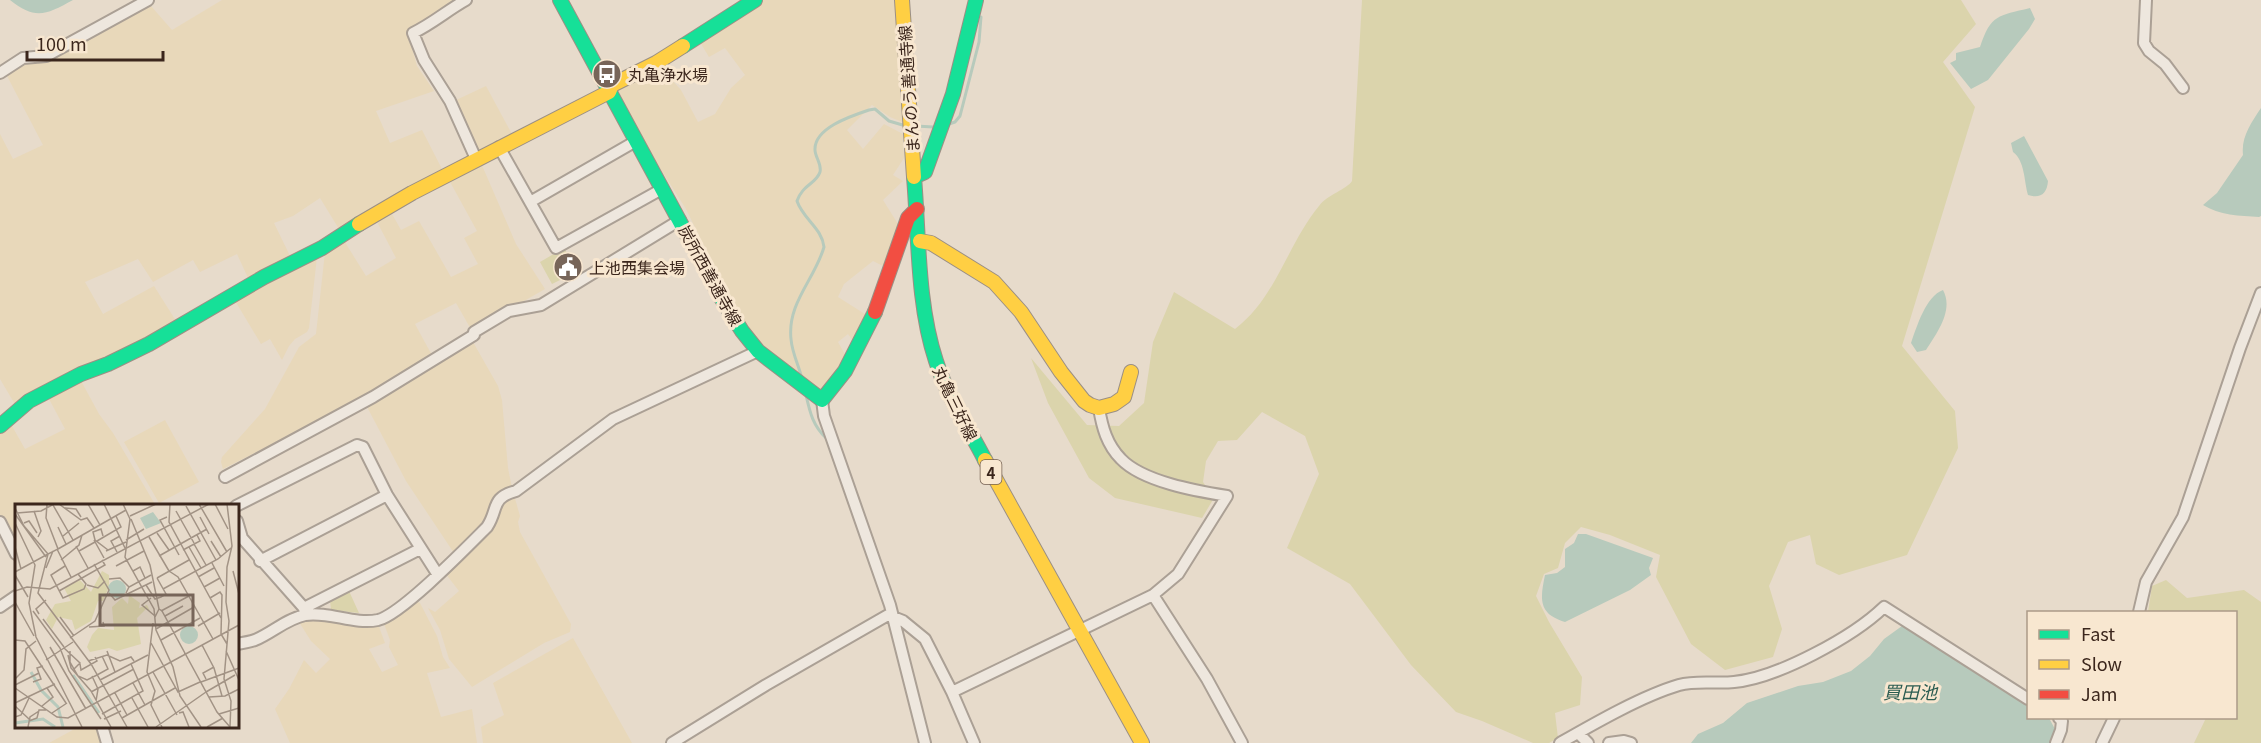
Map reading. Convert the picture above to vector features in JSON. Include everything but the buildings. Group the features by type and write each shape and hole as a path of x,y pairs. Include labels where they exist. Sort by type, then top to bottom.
{"main road":[{"name":"炭所西善通寺線","path":"560,0 720,296 742,331 770,362 822,400"},
{"path":"0,426 29,401 81,374 108,364 148,344 264,277 322,248 342,233 412,193 609,92 612,85 656,63 755,0"},
{"name":"まんのう善通寺線","path":"902,0 914,177"},
{"path":"914,177 925,172 938,137 953,94 976,0"},
{"name":"丸亀三好線","path":"914,177 927,331 947,390 1142,743"},
{"path":"822,400 845,371 872,322 908,218 917,209"},
{"path":"920,241 931,243 994,282 1021,312 1061,372 1084,401 1099,408 1114,404 1124,397 1131,372"}],"street":[{"path":"0,73 23,58 46,56 148,0"},
{"path":"466,0 432,24 413,33 424,60 450,101 476,159"},
{"path":"2146,0 2144,43 2183,88"},
{"path":"530,202 636,141"},
{"path":"499,147 556,248 663,189"},
{"path":"225,477 373,397 509,311 541,305 680,220"},
{"path":"2139,611 2146,582 2183,517 2261,293"},
{"path":"238,524 242,538 304,612 367,621 380,620 391,614 438,575 487,527 491,521 495,504 500,497 516,491 613,419 758,351"},
{"path":"822,400 824,416 891,616 925,743"},
{"path":"952,692 1153,595 1178,574 1227,496 1192,490 1158,480 1132,468 1121,460 1109,444 1099,408"},
{"path":"238,505 357,445 363,447 387,495 438,575"},
{"path":"260,561 387,495"},
{"path":"0,522 15,552"},
{"path":"238,644 255,640 420,549"},
{"path":"1153,595 1207,679 1242,743"},
{"path":"0,607 15,597"},
{"path":"1560,743 1652,695 1682,685 1735,682 1801,661 1849,634 1873,618 1884,607 2027,698"},
{"path":"891,616 903,621 925,639 952,692 974,743"},
{"path":"672,743 766,685 891,616"},
{"path":"2056,743 2061,730 2060,719"},
{"path":"2102,743 2113,719"},
{"path":"103,728 107,743"},
{"path":"1578,733 1588,743"},
{"path":"1609,743 1624,741 1631,743"}],"shaded area":[{"path":"222,0 455,0 408,34 417,66 434,91 376,111 390,143 422,130 444,173 339,229 320,198 293,216 274,223 292,260 249,280 237,254 200,272 193,260 153,282 138,259 85,282 103,314 154,286 178,324 16,406 0,379 0,134 13,159 43,145 6,74 31,62 46,61 151,6 172,30"},
{"path":"763,0 896,0 905,123 890,117 872,105 847,130 863,149 884,124 903,134 904,158 893,175 903,181 883,200 903,232 887,268 873,261 844,284 838,297 868,316 855,344 848,334 838,342 847,358 821,391 773,360 755,339 727,293 686,209 646,146 618,90 659,66 681,90 698,122 715,114 731,88 745,75 725,48 709,57 700,42"},
{"path":"1362,0 1961,0 1976,24 1943,62 1975,107 1902,346 1955,411 1958,448 1907,555 1839,575 1816,564 1810,535 1788,542 1769,586 1782,629 1773,657 1725,670 1691,644 1656,577 1660,555 1610,535 1581,527 1565,543 1558,568 1544,574 1536,596 1582,677 1580,705 1555,713 1558,738 1549,743 1533,743 1456,712 1411,665 1350,584 1287,548 1319,474 1305,436 1262,412 1237,440 1218,441 1206,461 1203,482 1214,498 1202,518 1115,498 1089,478 1048,403 1031,358 1087,425 1119,426 1144,403 1153,342 1174,292 1235,329 1249,316 1271,287 1298,237 1319,206 1352,181"},
{"path":"486,86 513,136 481,153 454,101"},
{"path":"481,163 516,244 545,289 472,331 456,303 415,324 434,359 223,469 222,457 265,409 299,347 316,334 325,252 343,239 366,276 396,258 376,220 391,212 401,230 419,221 451,277 478,264 464,238 477,231 449,180"},
{"path":"564,248 570,259 557,266 564,278 552,284 540,262"},
{"path":"317,257 309,328 289,346 282,360 270,339 261,344 234,299"},
{"path":"473,342 498,386 502,400 512,488 496,494 488,519 454,553 406,481 365,403"},
{"path":"80,379 155,504 15,504 15,540 13,541 0,516 0,433 12,426 25,449 65,429 48,397"},
{"path":"165,420 199,482 159,503 124,442"},
{"path":"514,495 520,516 518,522 520,532 571,624 570,632 544,643 472,687 449,659 440,630 428,608 435,612 459,591 445,573 496,524 500,504"},
{"path":"2166,580 2187,598 2244,590 2261,602 2261,743 2194,743 2206,719 2237,719 2237,611 2148,611 2152,586"},
{"path":"349,591 359,613 331,610 330,600"},
{"path":"413,599 420,603 450,668 427,673 441,717 472,709 477,743 290,743 275,709 289,689 304,660 316,673 330,659 311,641 299,622 301,619 378,624 385,643 369,649 382,672 398,665 389,647 390,640 383,621"},
{"path":"573,638 632,743 483,743 481,727 504,715 493,683"},
{"path":"76,728 99,728 104,743 49,743"}],"water":[{"path":"10,0 73,0 48,12 34,13"},
{"path":"2030,8 2035,19 2029,29 1988,80 1971,89 1950,63 1956,60 1956,53 1980,47 1988,28 1997,18"},
{"path":"2261,108 2261,216 2230,214 2203,205 2217,193 2243,155 2245,136"},
{"path":"2024,136 2048,181 2046,189 2039,196 2028,195 2022,166 2013,152 2011,143"},
{"path":"1943,290 1947,305 1943,321 1926,350 1917,352 1911,343 1919,320 1932,298"},
{"path":"1578,534 1586,534 1653,558 1649,568 1651,575 1630,590 1565,622 1556,619 1545,610 1542,598 1543,584 1545,575 1557,573 1565,567 1565,549 1574,543"},
{"name":"買田池","path":"1902,626 2027,702 2027,719 2050,719 2056,731 2052,743 1691,743 1698,734 1723,723 1747,703 1798,686 1823,682 1851,671 1870,656 1884,639"}],"waterway":[{"path":"949,124 955,122 960,116 979,42 981,17"},
{"path":"802,379 794,354 791,326 797,303 824,247 820,234 803,213 797,201 820,172 815,153 816,142 820,135 835,124 869,110 875,109 889,121 906,126"},
{"path":"916,126 933,127"},
{"path":"806,395 813,419 827,439"}],"traffic: fast":[{"path":"560,0 720,296 758,351 822,400 845,371 875,312"},
{"path":"683,46 755,0"},
{"path":"976,0 953,94 925,172 914,177 922,293 930,339 946,387 985,460"},
{"path":"0,426 29,401 81,374 149,344 264,277 322,248 359,224"}],"traffic: slow":[{"path":"902,0 914,177"},
{"path":"359,224 412,193 609,92 612,85 656,63 683,46"},
{"path":"920,241 931,243 994,282 1021,312 1061,372 1084,401 1090,405 1099,408 1114,404 1124,397 1131,372"},
{"path":"985,460 1142,743"}],"traffic: jam":[{"path":"875,312 908,218 917,209"}],"place":[{"name":"丸亀浄水場","path":"607,74"},
{"name":"上池西集会場","path":"568,267"}]}
